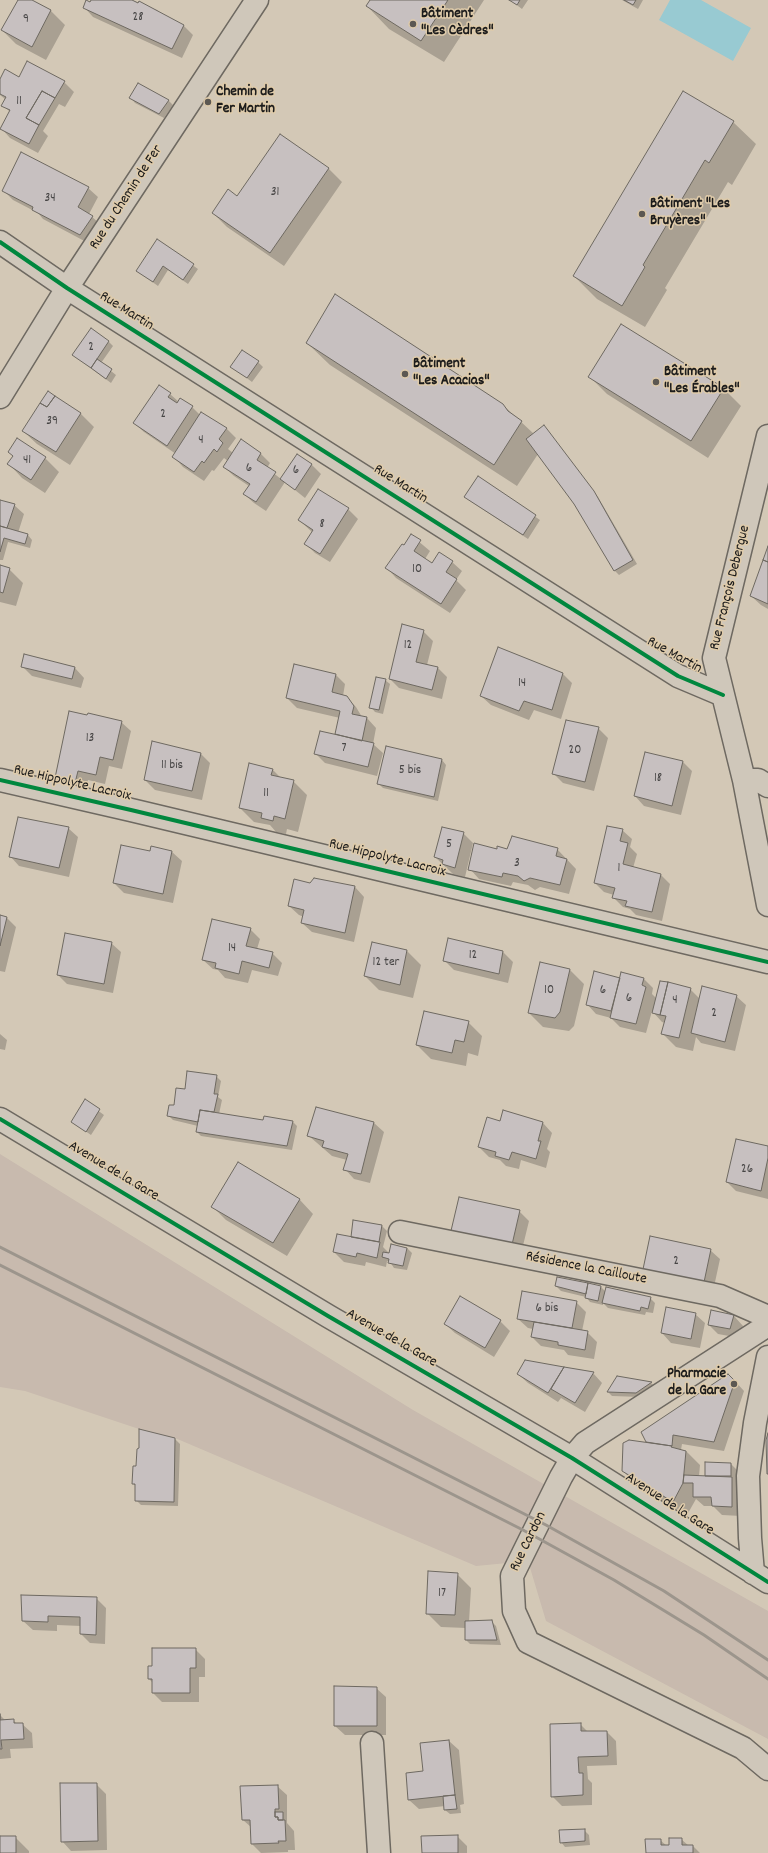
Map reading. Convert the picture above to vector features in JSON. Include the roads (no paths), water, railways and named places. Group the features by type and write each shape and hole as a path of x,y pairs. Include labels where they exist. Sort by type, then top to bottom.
{"street":[{"name":"Rue du Chemin de Fer","path":"0,397 67,288 257,0"},
{"name":"Rue Martin","path":"0,242 67,288 678,676 723,695"},
{"name":"Rue François Debergue","path":"768,436 714,658 744,780 768,905"},
{"name":"Rue Hippolyte Lacroix","path":"0,780 768,962"},
{"path":"744,780 758,780 768,786"},
{"name":"Avenue de la Gare","path":"0,1118 328,1316 572,1458 761,1578"},
{"name":"Résidence la Cailloute","path":"400,1232 720,1296 768,1317"},
{"name":"Rue Cardon","path":"768,1325 585,1443 572,1458 512,1576 514,1611 528,1642 743,1748 768,1770"},
{"path":"761,1578 750,1538 748,1476 755,1423 768,1358"},
{"path":"372,1743 379,1853"}],"water":[{"path":"670,0 701,0 751,28 733,61 659,20"}],"railway":[{"path":"0,1247 546,1525 664,1591 768,1660"},
{"path":"0,1265 523,1530 614,1580 704,1635 768,1679"}],"place":[{"name":"Bâtiment \"Les Cèdres\"","path":"413,24"},
{"name":"Chemin de Fer Martin","path":"208,102"},
{"name":"Bâtiment \"Les Bruyères\"","path":"642,214"},
{"name":"Bâtiment \"Les Acacias\"","path":"405,374"},
{"name":"Bâtiment \"Les Érables\"","path":"656,382"},
{"name":"Pharmacie de la Gare","path":"734,1384"}]}
